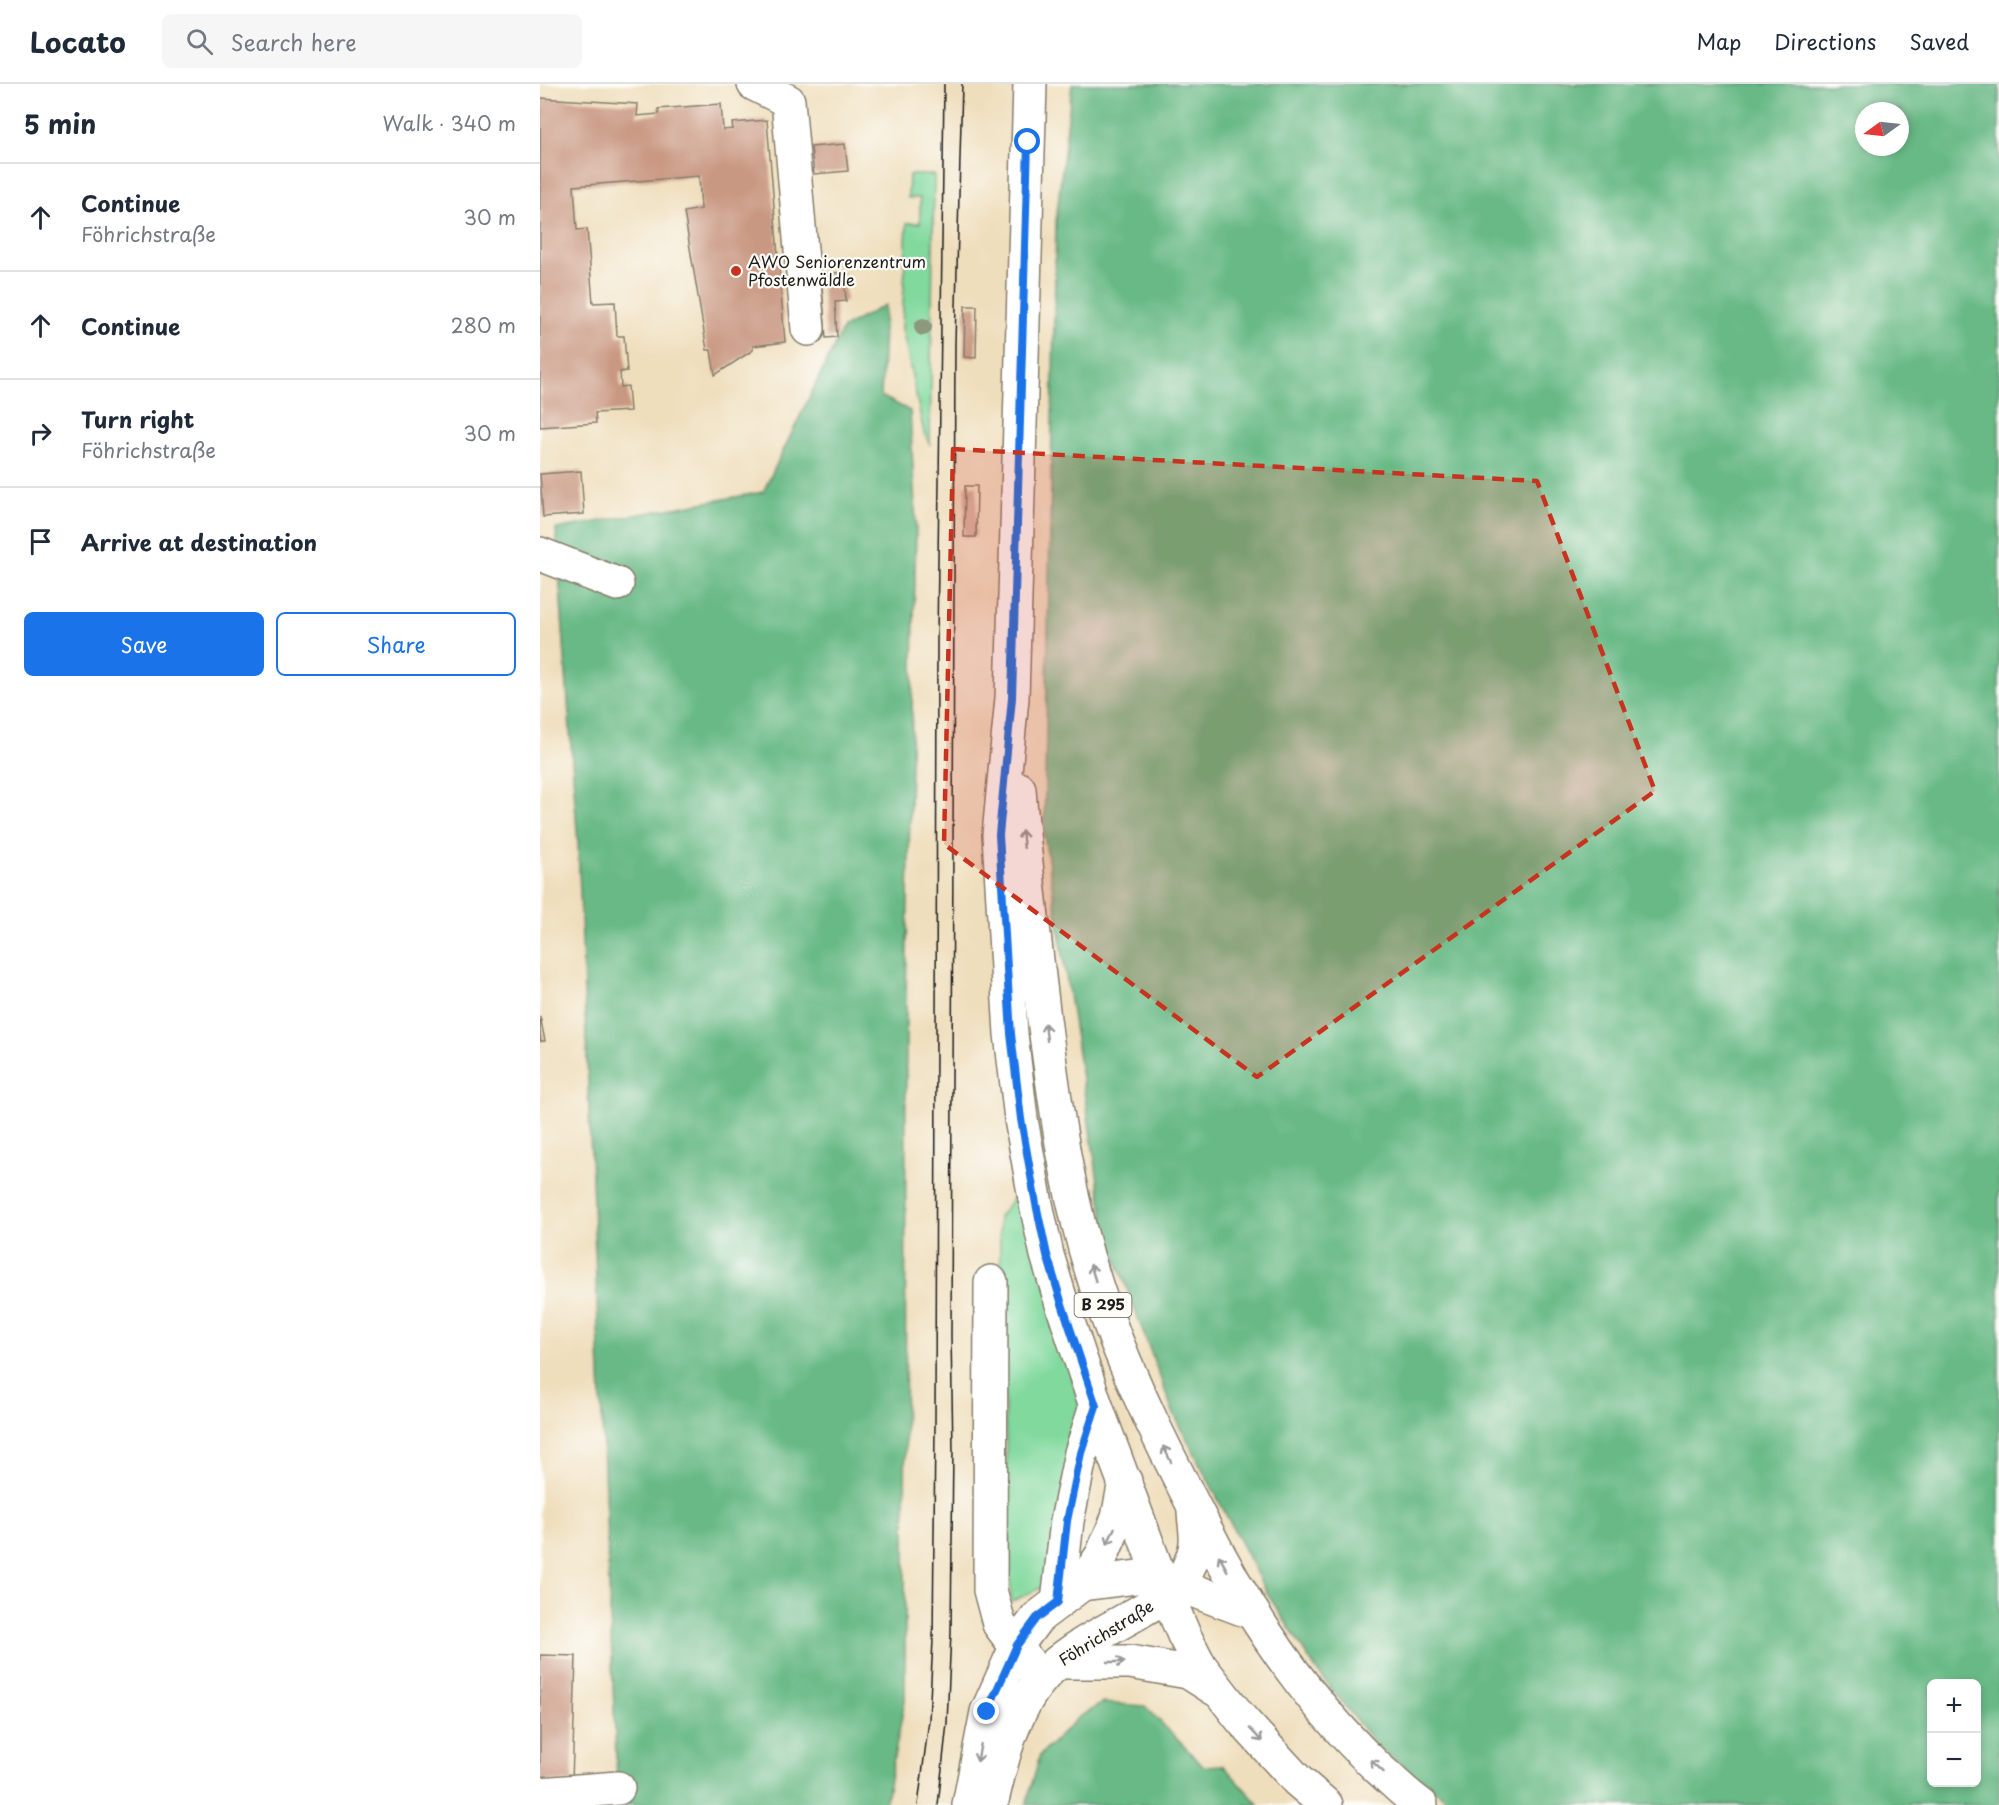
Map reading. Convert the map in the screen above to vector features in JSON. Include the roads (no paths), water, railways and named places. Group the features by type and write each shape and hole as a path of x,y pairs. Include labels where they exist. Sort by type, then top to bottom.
{"main road":[{"path":"754,84 788,101 808,329"},
{"name":"B 295","path":"1030,84 1012,698 999,835 1011,1034 1020,1108 1036,1204 1047,1255 1096,1406 1169,1585 1184,1635 1200,1666 1242,1720 1298,1781 1326,1805"},
{"path":"540,554 616,584"},
{"name":"B 295","path":"1012,698 1025,865 1061,1149 1080,1232 1104,1310 1159,1438 1222,1562 1254,1613 1311,1696 1358,1749 1421,1805"},
{"path":"991,1282 990,1590 999,1624 1017,1645 1050,1670 1130,1662 1188,1672 1218,1691"},
{"path":"1070,1593 1067,1521 1081,1453 1096,1406"},
{"path":"969,1805 987,1712 1017,1645 1037,1618 1070,1593 1102,1555 1118,1518 1125,1481"},
{"path":"1169,1585 1187,1568 1196,1543 1194,1506"},
{"path":"1070,1593 1145,1576 1254,1613"},
{"name":"Föhrichstraße","path":"991,1805 1011,1733 1023,1705 1050,1670 1169,1585"},
{"path":"540,1794 618,1788"}],"tram line":[{"path":"918,1805 929,1720 933,1640 937,640 944,84"},
{"path":"938,1805 947,1723 951,1633 955,343 962,84"}],"place":[{"name":"AWO Seniorenzentrum Pfostenwäldle","path":"736,271"}]}
